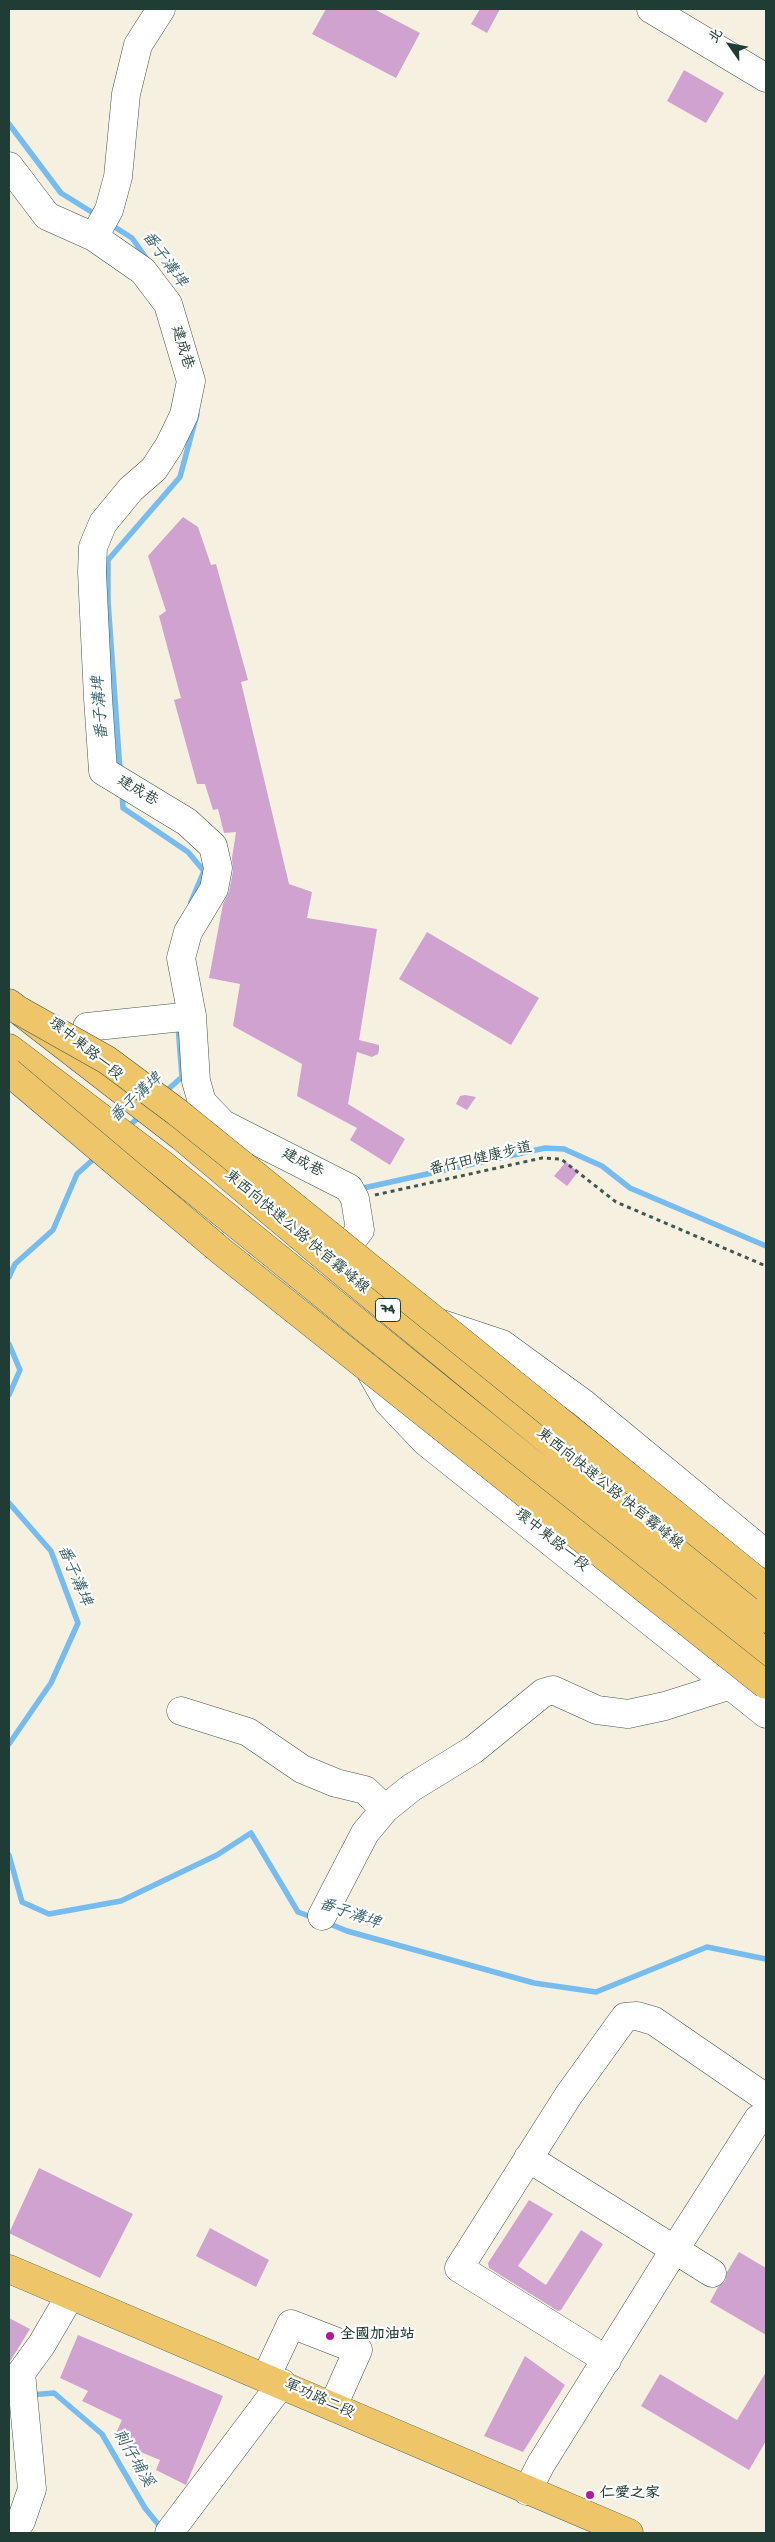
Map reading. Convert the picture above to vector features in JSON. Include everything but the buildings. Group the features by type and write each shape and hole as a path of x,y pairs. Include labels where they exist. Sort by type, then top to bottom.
{"main road":[{"name":"74","path":"13,1002 107,1060 178,1112 766,1588"},
{"name":"東西向快速公路 快官霧峰線","path":"13,1002 182,1137 332,1264 766,1619"},
{"name":"東西向快速公路 快官霧峰線","path":"9,1048 170,1170 766,1653"},
{"path":"9,1072 206,1239 766,1685"},
{"name":"軍功路二段","path":"9,2269 274,2380 527,2491 629,2533"}],"street":[{"path":"94,237 109,210 118,177 126,94 138,45 161,9"},
{"path":"651,9 766,78"},
{"name":"建成巷","path":"9,166 47,216 94,237 143,271 168,304 191,381 184,415 169,446 154,469 131,489 103,523 93,547 92,572 104,771 187,822 213,846 218,868 214,889 188,932 181,958 192,1016 196,1081 202,1102 223,1124 349,1188 355,1200"},
{"name":"環中東路一段","path":"13,1002 341,1254 392,1300 501,1392 766,1607"},
{"path":"88,1027 192,1016"},
{"name":"環中東路一段","path":"9,1063 73,1110 358,1348 605,1540 766,1670"},
{"path":"341,1254 360,1230 355,1200"},
{"name":"環中東路一段","path":"392,1300 434,1321 502,1344 583,1403 766,1554"},
{"name":"環中東路一段","path":"358,1348 388,1402 426,1442 766,1714"},
{"path":"322,1916 365,1834 385,1809 411,1788 473,1750 543,1693 553,1690 598,1710 628,1714 665,1706 731,1685"},
{"path":"181,1711 248,1732 302,1769 336,1783 365,1790 385,1809"},
{"path":"607,2360 459,2268 568,2096 625,2017 637,2016 654,2021 766,2098"},
{"path":"527,2491 541,2464 675,2249 758,2119 766,2114"},
{"path":"528,2158 712,2273"},
{"path":"12,2533 21,2521 32,2489 21,2373 42,2344 70,2296"},
{"path":"169,2533 274,2380 291,2324 358,2350 333,2406"}],"path":[{"name":"番仔田健康步道","path":"355,1200 542,1158 561,1158 616,1202 766,1266"}],"waterway":[{"name":"番子溝埤","path":"9,124 61,193 98,216"},
{"name":"番子溝埤","path":"110,224 132,238 149,262"},
{"name":"番子溝埤","path":"120,770 108,601 108,560 180,477 197,414"},
{"name":"番子溝埤","path":"122,792 123,808 188,852 204,871 191,902"},
{"name":"番子溝埤","path":"164,1093 182,1077 178,1025"},
{"name":"番子溝埤","path":"126,1129 141,1115"},
{"path":"359,1189 545,1148 564,1149 602,1166 630,1188 766,1246"},
{"name":"番子溝埤","path":"9,1277 15,1264 53,1230 77,1174 97,1156"},
{"name":"番子溝埤","path":"9,1344 20,1370 9,1395"},
{"name":"番子溝埤","path":"9,1503 51,1551 78,1623 51,1683 9,1744"},
{"name":"番子溝埤","path":"9,1855 22,1902 49,1914 121,1901 217,1855 251,1833 298,1912 314,1918"},
{"name":"番子溝埤","path":"325,1922 347,1931 534,1983 596,1992 707,1947 766,1959"},
{"name":"刺仔埔溪","path":"30,2395 54,2393 102,2434 145,2508 162,2529"}],"place":[{"name":"全國加油站","path":"330,2336"},
{"name":"仁愛之家","path":"590,2495"}]}
